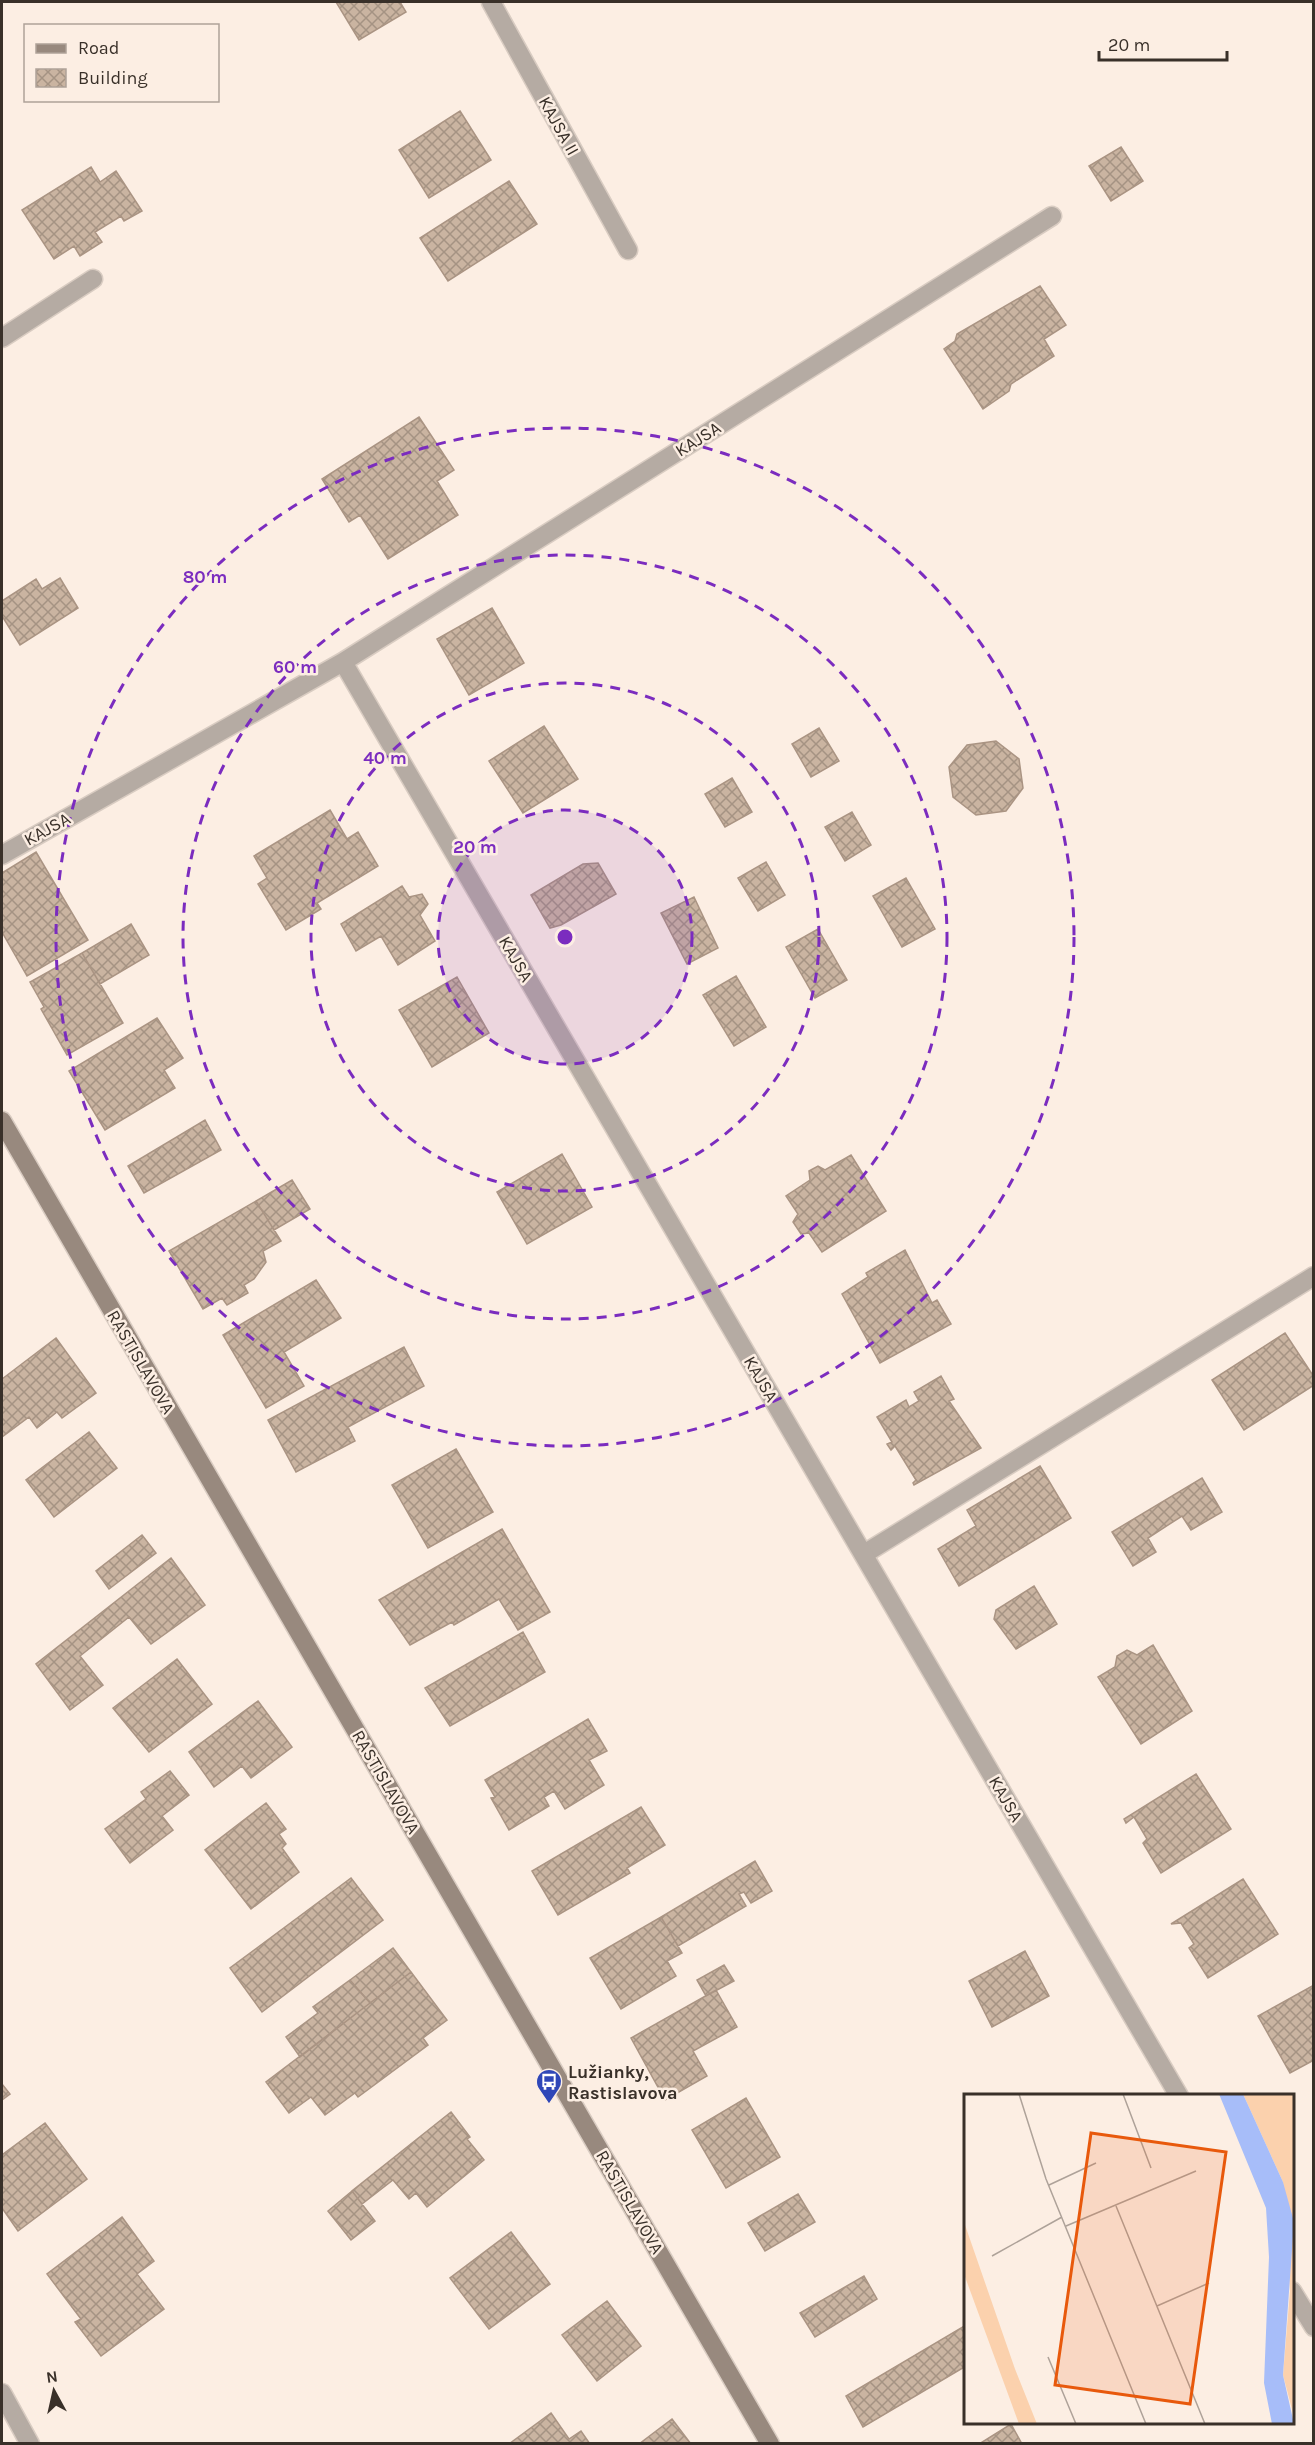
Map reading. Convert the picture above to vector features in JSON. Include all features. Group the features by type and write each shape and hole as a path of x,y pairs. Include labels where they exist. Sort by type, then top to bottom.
{"street":[{"name":"KAJSA II","path":"491,2 628,250"},
{"name":"KAJSA","path":"2,855 343,662 1053,216"},
{"path":"2,338 93,279"},
{"name":"KAJSA","path":"343,662 1178,2094"},
{"name":"RASTISLAVOVA","path":"2,1121 770,2444"},
{"path":"864,1554 1314,1276"},
{"path":"1294,2293 1314,2327"},
{"path":"2,2393 30,2444"}],"building":[{"path":"336,2 400,2 406,12 359,40"},
{"path":"460,111 491,160 429,198 399,150"},
{"path":"1121,147 1143,181 1111,201 1089,166"},
{"path":"91,167 100,182 116,171 142,211 124,221 121,216 95,232 102,242 80,256 74,246 54,259 22,210"},
{"path":"509,181 537,224 448,281 420,238"},
{"path":"1040,286 1066,325 1044,339 1054,356 1011,384 1009,391 983,409 944,349 955,341 957,334"},
{"path":"419,417 454,470 437,481 458,515 388,559 360,515 349,522 322,479"},
{"path":"60,578 78,608 20,645 2,616 2,601 36,579 42,589"},
{"path":"492,608 524,663 469,695 437,639"},
{"path":"544,726 578,779 523,813 489,761"},
{"path":"819,728 839,761 811,777 792,744"},
{"path":"996,741 1019,759 1023,788 1006,811 976,815 953,797 949,767 967,745"},
{"path":"732,778 752,812 725,827 705,794"},
{"path":"330,810 347,839 358,832 378,866 317,903 321,909 286,930 258,884 267,878 254,856"},
{"path":"852,812 871,845 845,861 825,827"},
{"path":"36,852 88,940 27,976 2,932 2,873"},
{"path":"766,862 785,895 758,911 738,878"},
{"path":"598,863 616,894 561,925 550,928 531,895 583,864"},
{"path":"906,878 935,929 902,947 873,896"},
{"path":"402,886 409,897 422,894 428,904 420,915 435,941 398,965 381,936 356,951 341,924"},
{"path":"694,897 718,948 687,964 661,913"},
{"path":"131,924 149,955 100,984 82,953"},
{"path":"818,929 847,980 815,998 786,947"},
{"path":"82,953 123,1023 67,1055 41,1009 44,1007 30,982"},
{"path":"736,976 766,1027 734,1046 703,995"},
{"path":"457,977 489,1033 432,1067 399,1010"},
{"path":"157,1018 183,1058 164,1070 175,1088 105,1130 69,1071"},
{"path":"205,1120 221,1150 144,1193 128,1166"},
{"path":"562,1154 592,1207 527,1244 497,1192"},
{"path":"851,1155 886,1211 822,1252 809,1233 801,1234 793,1222 798,1214 786,1196 810,1180 809,1171 818,1166 825,1170"},
{"path":"292,1180 310,1209 274,1230 256,1201"},
{"path":"256,1201 281,1241 263,1251 266,1262 254,1279 244,1285 248,1293 227,1305 222,1298 203,1309 169,1251"},
{"path":"905,1250 932,1303 937,1300 951,1324 880,1363 842,1294 868,1277 866,1273"},
{"path":"316,1280 341,1318 284,1352 304,1386 266,1408 223,1335"},
{"path":"1285,1333 1314,1377 1314,1385 1244,1430 1212,1380"},
{"path":"56,1338 96,1393 62,1418 57,1412 37,1428 29,1417 2,1437 2,1379"},
{"path":"404,1347 424,1386 348,1427 355,1441 296,1472 268,1420"},
{"path":"941,1376 954,1399 949,1401 981,1448 914,1485 916,1480 895,1446 891,1450 887,1444 892,1442 877,1417 906,1400 909,1407 919,1401 914,1392"},
{"path":"89,1432 117,1468 54,1517 26,1480"},
{"path":"456,1449 493,1512 428,1548 392,1485"},
{"path":"1040,1466 1071,1518 959,1586 938,1549 976,1526 967,1510"},
{"path":"1202,1478 1222,1512 1191,1530 1182,1516 1148,1538 1156,1552 1133,1566 1112,1532"},
{"path":"502,1529 550,1612 518,1630 499,1599 454,1625 452,1622 410,1645 379,1600"},
{"path":"142,1535 156,1553 109,1589 96,1571"},
{"path":"171,1558 205,1605 151,1644 129,1617 80,1656 103,1685 70,1710 36,1664"},
{"path":"1034,1586 1057,1624 1016,1649 994,1619 996,1610"},
{"path":"523,1632 545,1672 450,1726 425,1688"},
{"path":"1153,1645 1192,1711 1141,1744 1098,1677 1115,1667 1117,1656 1127,1650 1137,1655"},
{"path":"177,1659 212,1704 149,1752 113,1708"},
{"path":"258,1701 292,1747 251,1778 242,1766 214,1787 189,1752"},
{"path":"588,1719 607,1751 589,1760 604,1785 565,1809 554,1791 544,1797 549,1806 509,1830 491,1798 495,1797 485,1780"},
{"path":"170,1771 189,1795 162,1816 173,1830 130,1863 105,1829 146,1799 141,1792"},
{"path":"1196,1774 1231,1829 1161,1873 1143,1843 1147,1839 1134,1817 1126,1823 1124,1819"},
{"path":"266,1803 286,1829 279,1834 286,1844 282,1848 299,1872 251,1909 205,1850"},
{"path":"641,1807 665,1845 627,1868 630,1873 558,1915 532,1871"},
{"path":"755,1861 772,1891 751,1903 744,1892 739,1894 746,1906 678,1946 661,1917"},
{"path":"351,1878 383,1920 262,2012 230,1968"},
{"path":"1243,1879 1278,1934 1208,1978 1189,1948 1194,1944 1181,1923 1171,1924"},
{"path":"661,1917 682,1953 667,1961 676,1976 621,2009 590,1958"},
{"path":"393,1948 411,1972 370,2003 350,1980"},
{"path":"1025,1951 1049,1996 992,2027 969,1981"},
{"path":"724,1965 734,1981 706,1996 697,1980"},
{"path":"411,1972 447,2020 423,2038 428,2045 358,2097 355,2093 325,2115 311,2097 289,2113 266,2082"},
{"path":"350,1980 370,2003 300,2057 286,2037 318,2013 313,2007"},
{"path":"1314,1985 1314,2060 1290,2073 1258,2016"},
{"path":"716,1990 737,2027 693,2051 707,2076 665,2100 631,2038"},
{"path":"2,2084 10,2094 2,2100"},
{"path":"746,2098 780,2157 726,2188 692,2130"},
{"path":"451,2112 470,2137 467,2139 484,2160 427,2207 416,2193 409,2199 393,2180 362,2204 352,2191"},
{"path":"45,2123 87,2179 18,2231 2,2208 2,2155"},
{"path":"352,2191 375,2221 351,2240 328,2211"},
{"path":"798,2194 815,2222 765,2251 748,2223"},
{"path":"122,2217 154,2261 137,2274 164,2309 101,2356 75,2322 81,2319 47,2274"},
{"path":"511,2232 550,2284 489,2329 450,2278"},
{"path":"864,2276 877,2299 815,2337 800,2313"},
{"path":"607,2301 641,2346 597,2381 562,2335"},
{"path":"964,2326 964,2367 863,2427 846,2396"},
{"path":"551,2413 569,2439 581,2431 590,2444 509,2444"},
{"path":"672,2419 691,2444 639,2444"},
{"path":"1011,2424 1022,2444 979,2444"}],"place":[{"name":"Lužianky, Rastislavova","path":"549,2105"}]}
